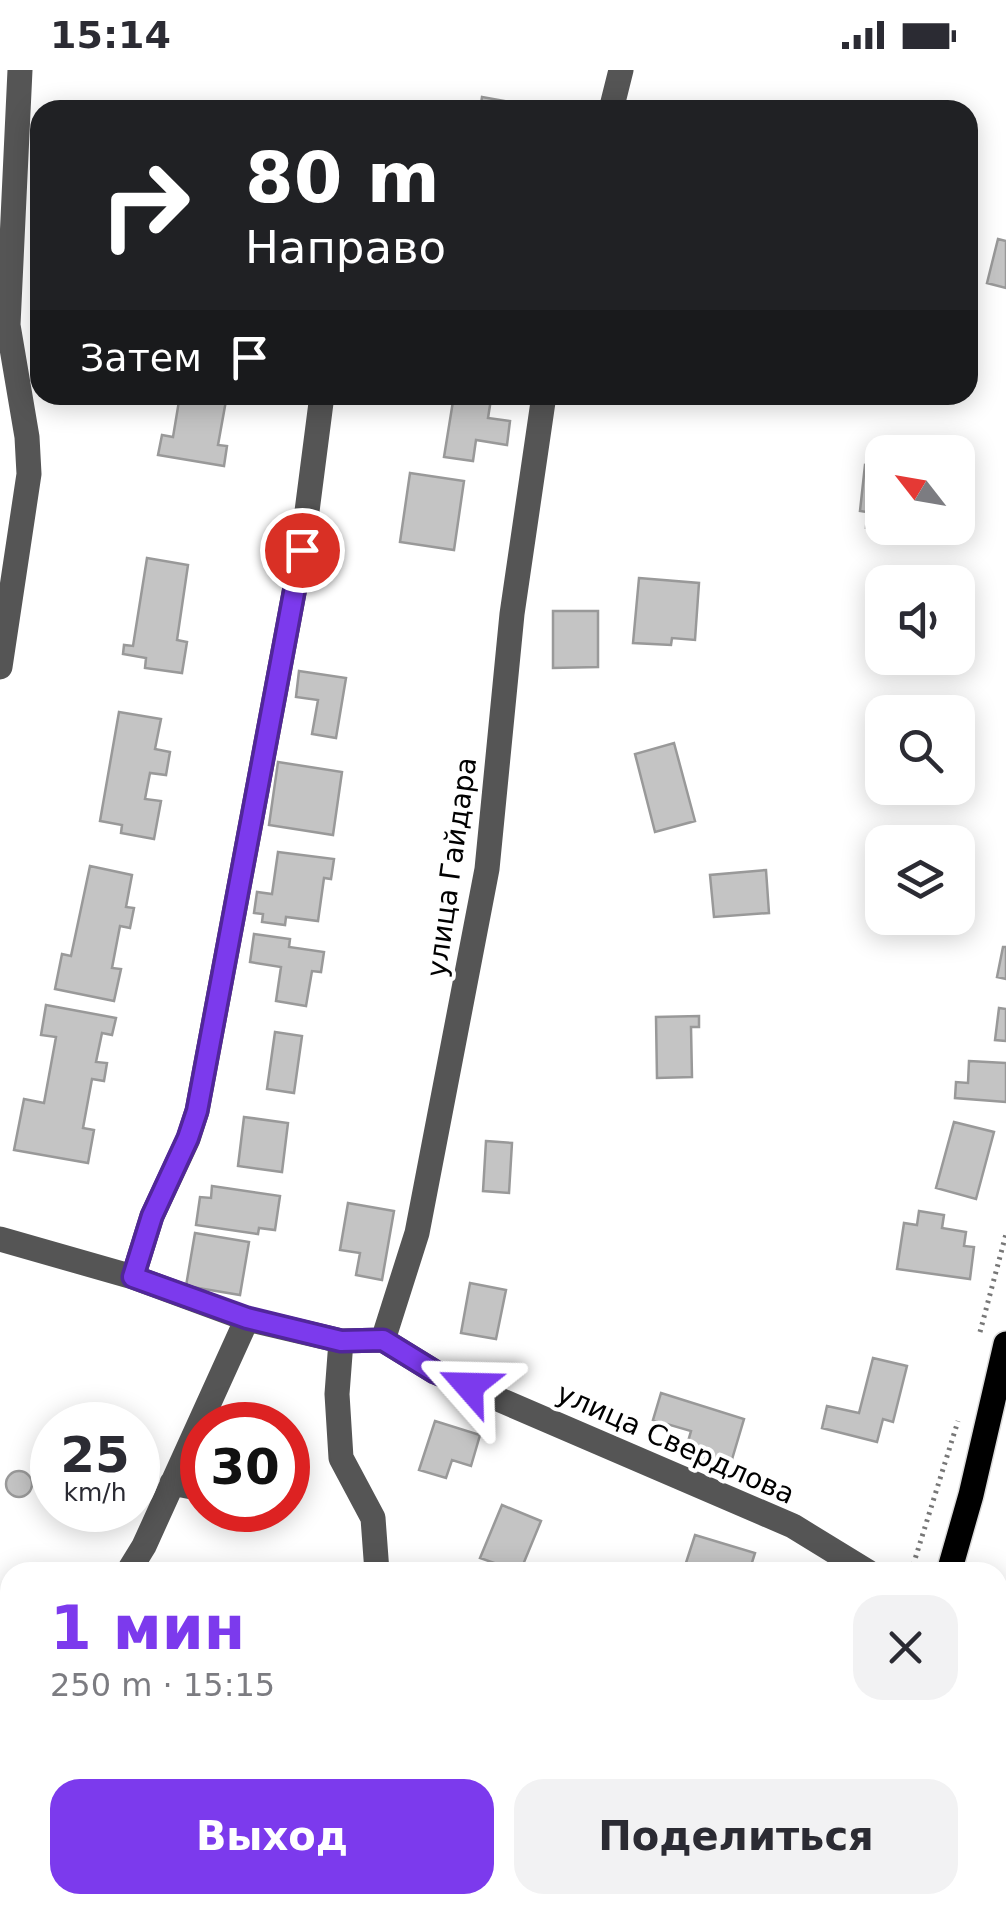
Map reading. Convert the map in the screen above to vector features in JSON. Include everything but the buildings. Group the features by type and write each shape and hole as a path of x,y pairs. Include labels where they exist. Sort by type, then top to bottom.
{"main road":[{"path":"952,1562 1006,1344"}],"street":[{"path":"614,100 621,70"},
{"path":"0,667 28,474 27,437 8,325 13,77"},
{"path":"133,1277 152,1216 197,1111 302,550 321,405"},
{"name":"улица Гайдара","path":"383,1340 417,1233 486,869 512,614 543,405"},
{"path":"0,1239 133,1277 247,1318 341,1341 383,1340"},
{"path":"133,1562 247,1318"},
{"name":"улица Свердлова","path":"383,1340 435,1372 792,1526 851,1562"},
{"path":"341,1341 337,1394 341,1458 373,1518 376,1562"},
{"path":"172,1483 180,1485"}],"path":[{"path":"977,1346 1006,1234"},
{"path":"913,1562 958,1420"}],"route":[{"path":"302,550 197,1111 152,1216 133,1277 247,1318 341,1341 383,1340 435,1372 469,1386"}]}
